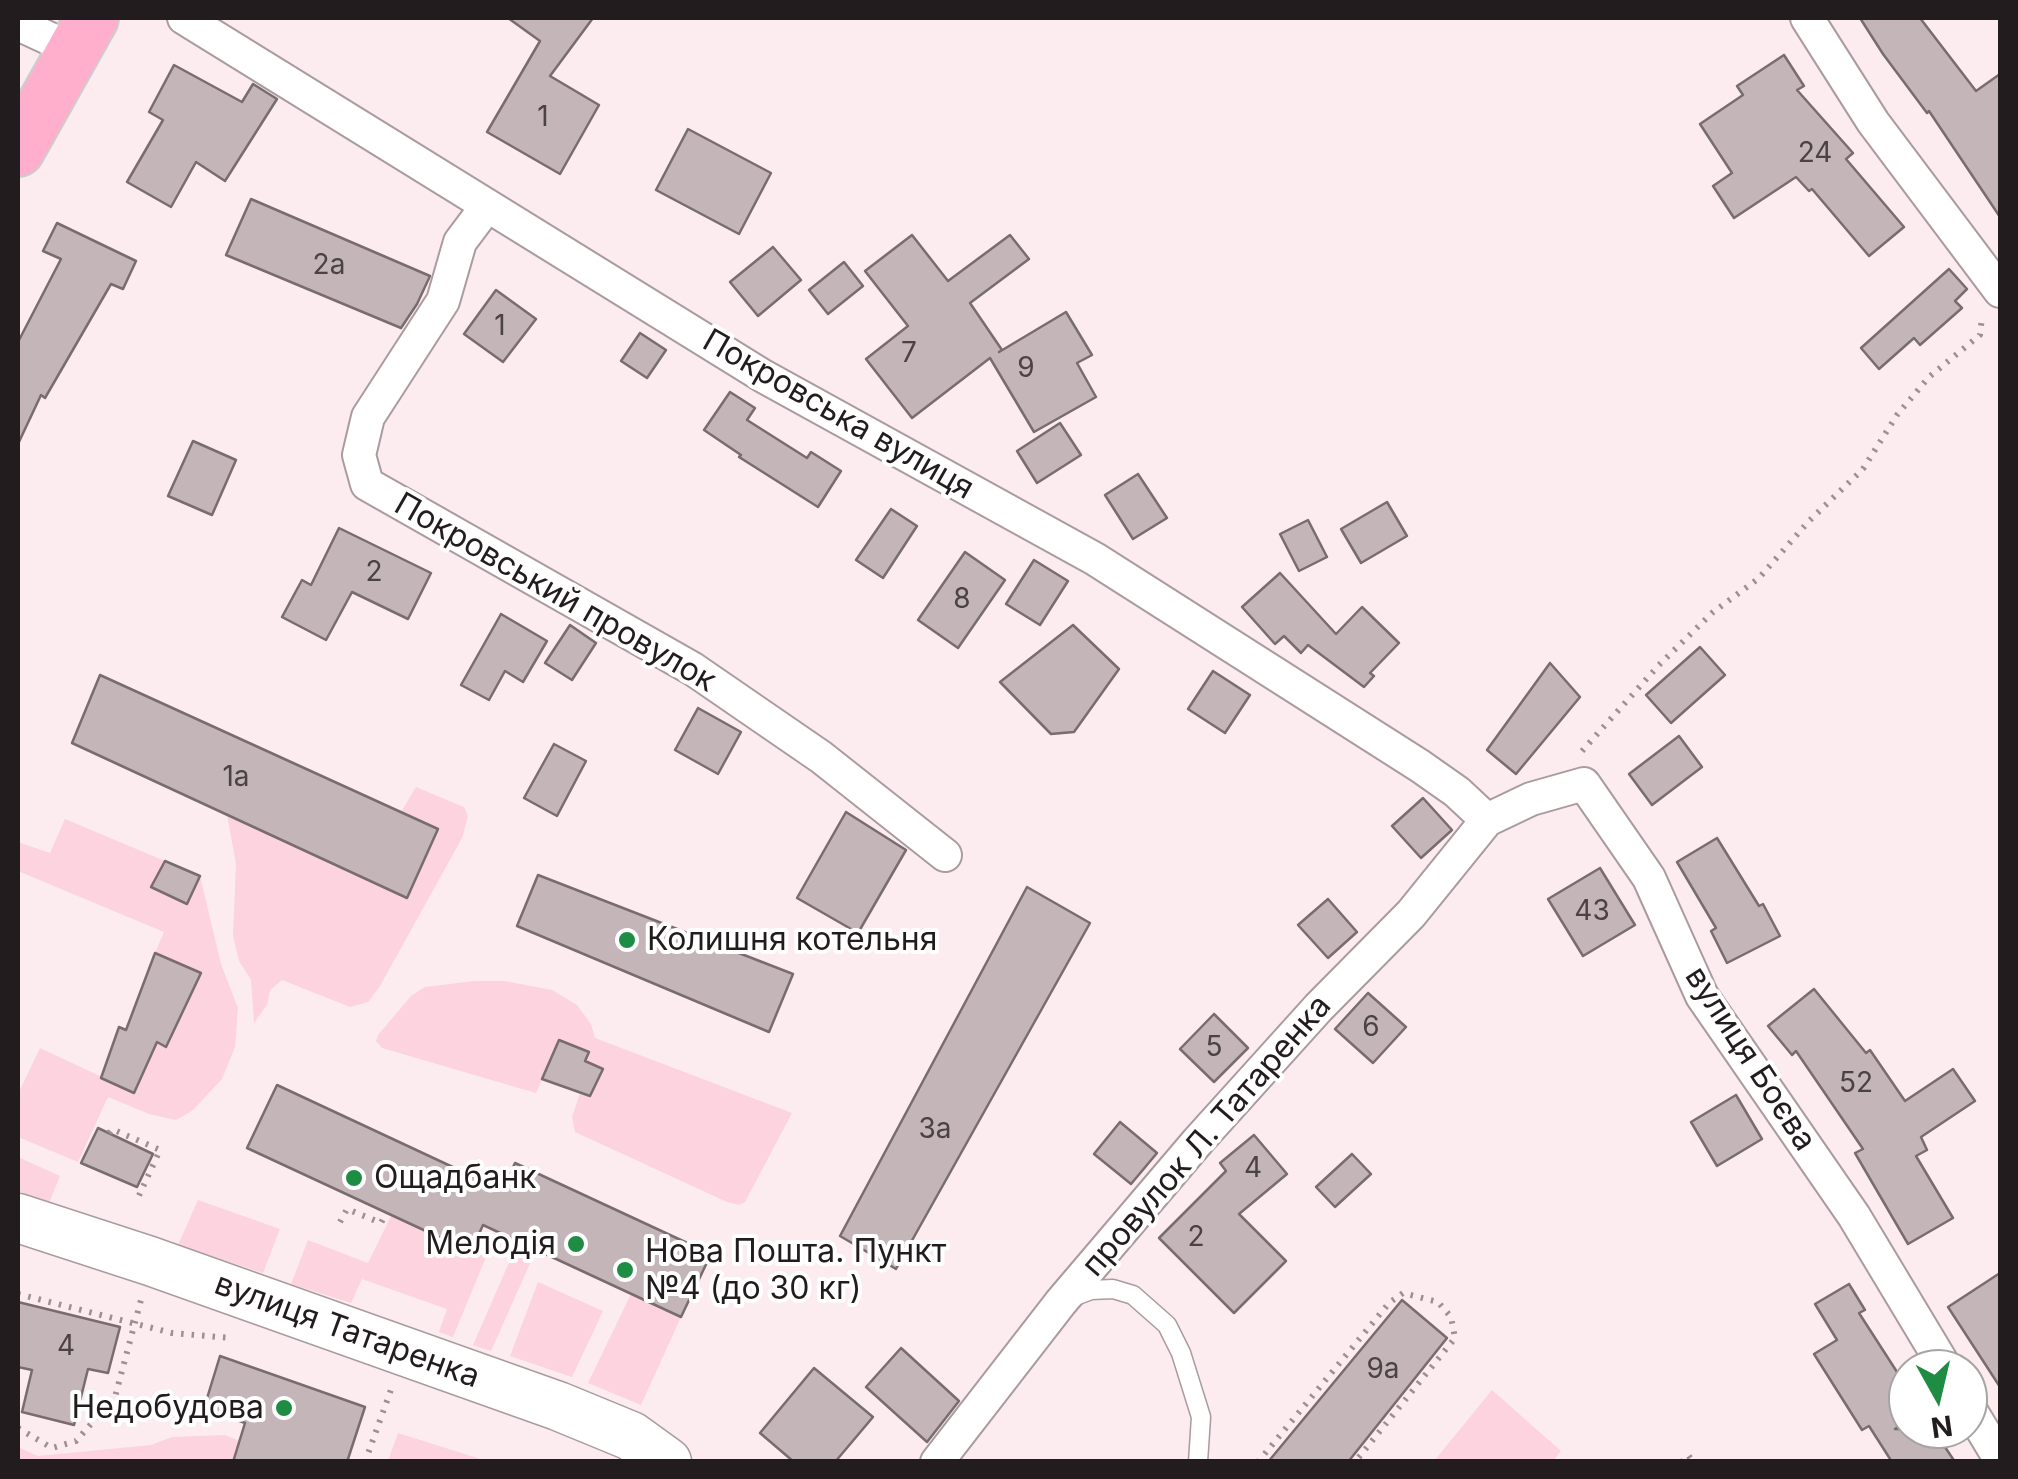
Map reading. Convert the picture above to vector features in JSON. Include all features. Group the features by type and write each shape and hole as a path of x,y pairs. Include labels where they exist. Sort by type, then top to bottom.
{"main road":[{"path":"18,150 83,34"},
{"name":"вулиця Татаренка","path":"18,1218 150,1260 566,1409 631,1436 668,1462"}],"street":[{"name":"Покровська вулиця","path":"184,18 763,376 1095,559 1432,774 1487,820"},
{"path":"1807,18 1991,304"},
{"path":"18,24 83,34"},
{"name":"Покровський провулок","path":"487,206 460,242 443,301 368,417 359,455 367,484 694,670 821,756 945,855"},
{"path":"1487,820 1531,798 1584,784"},
{"name":"вулиця Боєва","path":"1584,784 1649,878 1702,996 1854,1216 1934,1349"},
{"name":"провулок Л. Татаренка","path":"938,1462 1060,1302 1198,1140 1319,1007 1411,914 1487,820"}],"lane":[{"path":"1060,1302 1091,1290 1113,1289 1133,1295 1166,1325 1181,1352 1201,1418 1198,1462"}],"path":[{"path":"1584,784 1569,764 1658,665 1712,614 1759,578 1809,521 1864,469 1898,414 1929,377 1980,335 1991,304"},
{"path":"109,1133 112,1129 160,1150 136,1202"},
{"path":"340,1222 347,1209 381,1223 386,1212"},
{"path":"18,1428 52,1448 76,1441 115,1397 128,1359 150,1260"},
{"path":"1258,1462 1389,1303 1403,1293 1438,1302 1452,1317 1455,1338 1355,1462"},
{"path":"18,1294 172,1333"},
{"path":"365,1462 406,1353"},
{"path":"1682,1462 1688,1455 1693,1462"}],"shaded area":[{"path":"416,787 464,807 468,816 462,838 380,986 368,1002 350,1007 282,980 270,990 267,1005 254,1023 251,980 239,961 233,936 236,864 227,815 407,898 438,830 401,812"},
{"path":"65,819 165,861 151,887 187,904 200,876 221,964 238,1008 235,1047 222,1079 193,1110 176,1120 108,1097 78,1162 18,1137 18,1094 40,1048 134,1092 157,1042 167,1046 200,974 155,953 164,932 18,871 18,842 50,853"},
{"path":"504,981 552,990 577,1005 591,1024 595,1038 792,1113 745,1202 727,1202 575,1132 572,1117 580,1093 591,1096 603,1069 585,1061 589,1051 559,1041 536,1093 382,1048 376,1041 411,996 425,987"},
{"path":"18,1157 60,1176 49,1203 18,1191"},
{"path":"198,1200 280,1229 263,1273 178,1245"},
{"path":"391,1216 486,1257 453,1337 439,1332 447,1309 362,1279 351,1303 291,1284 308,1240 368,1263"},
{"path":"518,1242 536,1250 491,1351 473,1345"},
{"path":"538,1282 603,1311 572,1377 510,1356"},
{"path":"631,1294 681,1317 641,1405 588,1383"},
{"path":"1492,1390 1561,1451 1553,1461 1434,1461"},
{"path":"398,1433 487,1461 388,1461"},
{"path":"225,1435 257,1448 270,1462 18,1462 18,1447 38,1456 151,1445 172,1437"}],"building":[{"path":"508,18 593,18 550,76 599,105 560,174 487,132 540,41"},
{"path":"1860,18 1920,18 1976,91 2000,74 2000,217 1929,111"},
{"path":"1784,55 1804,86 1797,90 1853,153 1846,159 1904,227 1869,256 1812,189 1809,191 1796,177 1734,218 1713,186 1732,173 1700,124 1743,95 1737,86"},
{"path":"174,65 242,102 253,84 277,99 225,181 196,162 171,207 127,182 163,120 149,112"},
{"path":"688,129 771,173 739,234 656,190"},
{"path":"251,199 430,276 401,328 226,255"},
{"path":"57,223 136,261 123,289 111,284 45,398 41,395 18,444 18,342 61,259 43,251"},
{"path":"912,235 948,281 1010,235 1029,259 970,303 1002,350 999,352 1066,312 1092,355 1077,363 1096,397 1034,432 990,358 912,418 866,359 908,326 865,271"},
{"path":"773,247 801,280 758,316 730,282"},
{"path":"844,262 863,286 828,314 809,290"},
{"path":"1949,269 1967,289 1955,301 1962,308 1920,345 1914,338 1879,369 1861,348"},
{"path":"496,290 536,319 503,362 464,334"},
{"path":"640,333 666,350 647,378 621,361"},
{"path":"730,392 755,408 747,420 807,458 811,452 841,471 818,507 704,430"},
{"path":"1060,423 1081,455 1037,483 1017,451"},
{"path":"193,441 236,460 212,515 168,496"},
{"path":"1138,474 1167,518 1133,539 1105,495"},
{"path":"1387,502 1407,536 1361,563 1341,529"},
{"path":"891,509 917,526 883,578 856,560"},
{"path":"1308,520 1327,557 1299,571 1280,534"},
{"path":"339,528 431,573 408,619 352,592 326,640 282,617 302,580 311,585"},
{"path":"965,552 1005,580 958,648 918,620"},
{"path":"1034,560 1068,581 1040,625 1006,604"},
{"path":"1280,573 1336,634 1362,607 1399,643 1370,673 1374,676 1364,687 1308,645 1301,653 1284,636 1275,644 1242,607"},
{"path":"501,614 547,641 523,682 505,671 489,700 461,685"},
{"path":"570,625 596,643 572,680 545,663"},
{"path":"1073,625 1119,669 1074,732 1051,734 1000,682"},
{"path":"1700,647 1725,675 1671,723 1646,695"},
{"path":"1550,663 1580,697 1516,774 1487,750"},
{"path":"1213,671 1250,695 1225,733 1188,709"},
{"path":"100,675 438,829 407,898 72,743"},
{"path":"698,708 741,732 718,774 675,750"},
{"path":"1679,736 1702,767 1652,805 1629,774"},
{"path":"554,744 586,761 557,816 524,798"},
{"path":"1423,798 1452,830 1421,858 1392,826"},
{"path":"846,812 906,850 858,933 797,898"},
{"path":"1717,838 1759,906 1763,904 1780,936 1727,963 1711,931 1716,928 1677,862"},
{"path":"165,861 200,876 187,904 151,887"},
{"path":"1600,868 1635,925 1583,956 1548,899"},
{"name":"Колишня котельня","path":"538,875 793,974 769,1032 517,926"},
{"path":"1027,887 1090,923 896,1269 840,1236"},
{"path":"1328,899 1357,932 1328,958 1298,925"},
{"path":"155,953 201,973 166,1047 157,1042 134,1093 101,1078 119,1027 126,1030"},
{"path":"1814,989 1866,1053 1870,1050 1905,1101 1953,1069 1975,1101 1921,1137 1927,1150 1916,1156 1953,1218 1908,1244 1855,1153 1863,1149 1796,1051 1792,1055 1768,1026"},
{"path":"1368,993 1406,1027 1373,1063 1335,1029"},
{"path":"1214,1014 1248,1048 1214,1082 1180,1049"},
{"path":"559,1040 589,1052 585,1061 603,1069 590,1096 542,1079"},
{"path":"277,1085 502,1190 515,1163 711,1254 681,1317 483,1225 471,1252 247,1148"},
{"path":"1736,1095 1762,1139 1717,1166 1691,1122"},
{"path":"1120,1122 1157,1153 1131,1184 1094,1154"},
{"path":"98,1128 153,1154 137,1187 81,1163"},
{"path":"1254,1135 1287,1174 1239,1214 1286,1261 1234,1313 1159,1238 1226,1171 1220,1163"},
{"path":"1352,1154 1371,1174 1335,1207 1316,1187"},
{"path":"2000,1273 2000,1387 1988,1369 1988,1349 1975,1349 1948,1307"},
{"path":"1849,1284 1865,1310 1859,1313 1888,1358 1888,1449 1946,1449 1955,1462 1892,1462 1869,1426 1862,1430 1814,1354 1837,1340 1815,1304"},
{"path":"1402,1300 1447,1338 1348,1462 1268,1462"},
{"path":"18,1302 120,1327 108,1373 88,1369 74,1425 22,1412 32,1370 18,1367"},
{"path":"901,1348 959,1401 927,1442 866,1387"},
{"name":"Недобудова","path":"220,1356 365,1407 347,1462 233,1462 245,1423 204,1408"},
{"path":"814,1368 873,1417 835,1462 794,1462 760,1433"}],"place":[{"name":"Колишня котельня","path":"627,940"},
{"name":"Ощадбанк","path":"354,1178"},
{"name":"Мелодія","path":"576,1244"},
{"name":"Нова Пошта. Пункт №4 (до 30 кг)","path":"625,1270"},
{"name":"Недобудова","path":"284,1408"}]}
